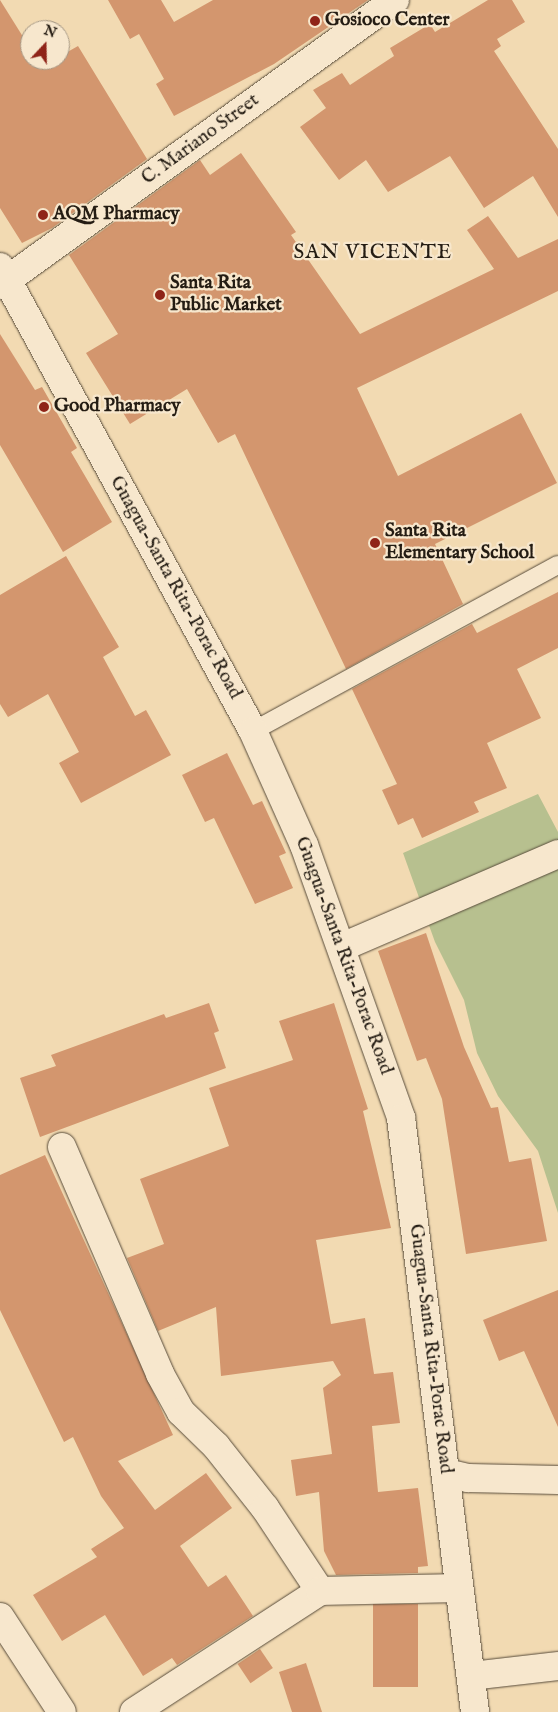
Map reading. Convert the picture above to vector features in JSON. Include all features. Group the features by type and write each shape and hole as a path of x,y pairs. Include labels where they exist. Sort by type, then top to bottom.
{"street":[{"name":"C. Mariano Street","path":"2,277 395,0"},
{"name":"Guagua-Santa Rita-Porac Road","path":"2,277 253,731 304,845 342,947 401,1118 446,1473 458,1588 475,1712"},
{"path":"342,947 558,854"},
{"path":"62,1147 160,1374 181,1412 216,1446 265,1508 320,1591"},
{"path":"446,1473 468,1478 558,1480"},
{"path":"134,1712 320,1591 458,1588"},
{"path":"0,1617 62,1712"},
{"path":"471,1676 558,1666"}],"lane":[{"path":"253,731 558,565"}],"green space":[{"path":"538,794 558,832 558,1213 538,1151 498,1096 477,1053 464,1000 435,942 403,853"}],"building":[{"path":"0,0 20,32 20,70 70,70 70,51 78,46 147,159 52,228 22,243 0,208"},
{"path":"108,0 161,0 174,22 213,0 368,0 274,64 174,116 156,84 164,79 139,34 130,39"},
{"path":"488,0 512,0 525,22 497,39 501,46 494,51 558,149 558,217 533,176 484,208 450,156 388,192 366,160 339,180 300,127 326,108 313,90 342,73 350,85 394,56 390,48 430,24 435,32"},
{"path":"241,153 296,232 291,235 360,334 494,269 467,230 488,216 518,258 558,239 558,291 357,388 398,476 521,413 557,483 435,544 463,604 346,669 235,434 218,443 187,389 130,424 86,353 118,334 69,255 200,160 210,175"},
{"path":"0,334 35,390 42,387 77,448 71,452 112,522 63,552 0,445"},
{"path":"66,556 119,647 103,657 135,716 146,710 171,755 81,803 59,763 79,752 48,694 8,717 0,704 0,595"},
{"path":"558,592 558,648 517,669 541,718 487,743 507,788 474,802 479,812 422,838 413,818 398,825 382,790 397,784 352,689 472,624 477,633"},
{"path":"227,753 253,805 262,801 286,853 279,856 293,888 255,904 214,818 205,822 182,775"},
{"path":"426,933 464,1047 491,1108 498,1107 509,1162 531,1158 547,1241 466,1254 442,1099 426,1058 417,1061 378,951"},
{"path":"209,1003 219,1031 214,1033 226,1068 40,1137 20,1078 56,1066 51,1055 164,1014 166,1018"},
{"path":"334,1003 368,1109 363,1111 391,1228 316,1240 331,1324 365,1318 374,1374 393,1372 400,1423 372,1426 378,1492 418,1488 428,1566 418,1567 418,1573 336,1575 324,1551 319,1492 296,1496 291,1460 332,1454 323,1388 341,1375 333,1361 221,1376 216,1307 158,1331 127,1258 164,1244 140,1179 229,1146 209,1088 293,1060 279,1021"},
{"path":"45,1155 173,1435 118,1461 155,1510 206,1473 232,1508 180,1546 208,1587 226,1575 253,1616 177,1665 172,1658 143,1676 105,1615 62,1641 33,1595 97,1557 91,1549 124,1528 101,1496 73,1437 64,1442 0,1310 0,1175"},
{"path":"558,1290 558,1427 524,1351 499,1361 483,1320"},
{"path":"373,1604 418,1604 418,1687 373,1687"},
{"path":"260,1649 273,1668 250,1683 238,1664"},
{"path":"306,1663 322,1712 292,1712 279,1672"}],"place":[{"name":"Gosioco Center","path":"315,21"},
{"name":"AQM Pharmacy","path":"43,215"},
{"name":"Santa Rita Public Market","path":"160,295"},
{"name":"Good Pharmacy","path":"44,407"},
{"name":"Santa Rita Elementary School","path":"375,543"}],"district":[{"name":"SAN VICENTE","path":"373,253"}]}
